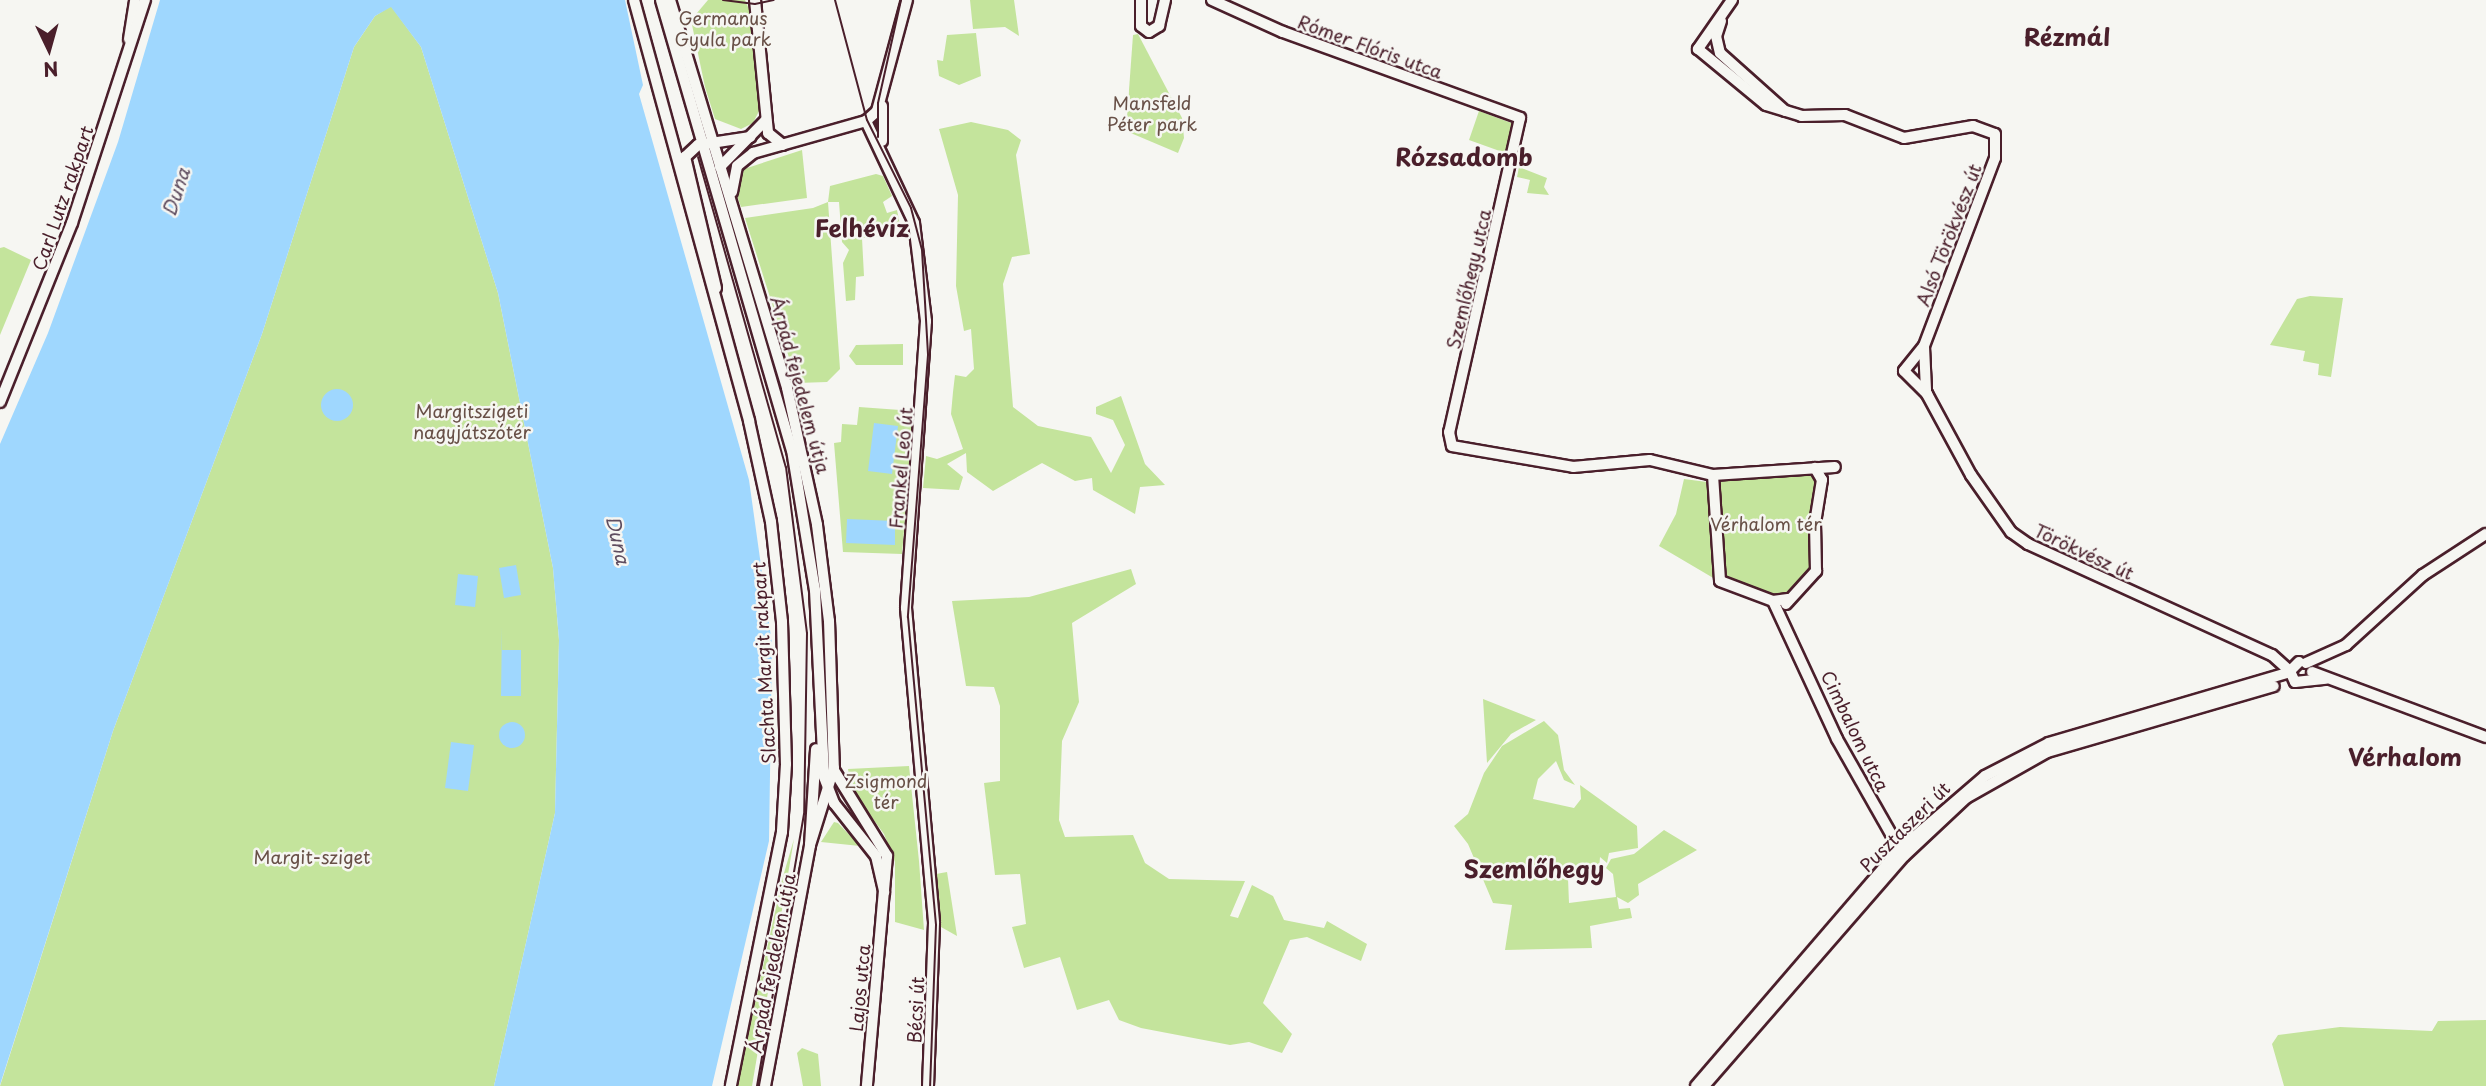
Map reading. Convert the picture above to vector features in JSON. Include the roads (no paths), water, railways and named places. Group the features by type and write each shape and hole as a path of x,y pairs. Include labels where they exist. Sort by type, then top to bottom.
{"street":[{"path":"128,50 135,0"},
{"name":"Carl Lutz rakpart","path":"0,402 72,223 145,0"},
{"name":"Slachta Margit rakpart","path":"634,0 721,323 771,523 786,730 778,856 731,1086"},
{"name":"Árpád fejedelem útja","path":"661,0 701,144 779,400 807,537 817,610 819,732 810,845 765,1086"},
{"name":"Árpád fejedelem útja","path":"670,0 799,430 823,564 834,768 810,845"},
{"path":"755,0 766,120 771,138 784,145"},
{"path":"881,141 884,99 908,0"},
{"path":"1142,0 1141,26 1149,32 1159,26 1165,0"},
{"name":"Rómer Flóris utca","path":"1212,0 1283,32 1520,118"},
{"path":"1732,0 1698,49 1756,97 1786,111"},
{"path":"1709,56 1718,44 1726,10"},
{"path":"1704,37 1718,44 1786,111"},
{"path":"706,159 720,169 737,166 757,151 866,121 884,99"},
{"name":"Alsó Törökvész út","path":"1786,111 1845,115 1905,138 1973,126 1995,134 1995,158 1924,346 1919,374"},
{"name":"Szemlőhegy utca","path":"1520,118 1449,432 1452,446 1573,467 1650,460 1713,475"},
{"path":"715,188 720,169 766,120"},
{"path":"708,121 732,138"},
{"name":"Frankel Leó út","path":"866,121 881,141 909,197 909,209"},
{"name":"Frankel Leó út","path":"866,121 909,209 920,249 927,338 906,608 935,936"},
{"path":"721,323 706,240 684,162 690,149 701,144 750,136"},
{"path":"734,207 737,166"},
{"path":"703,262 706,240"},
{"name":"Alsó Törökvész út","path":"1912,362 1924,346"},
{"path":"1912,362 1919,374 1904,371 1912,362"},
{"name":"Törökvész út","path":"1919,374 1971,475 2018,539 2268,653 2290,674"},
{"path":"1788,599 1773,601 1720,581 1713,475 1835,467"},
{"path":"1784,617 1788,599 1816,571 1815,523 1822,480 1815,468"},
{"path":"2290,674 2307,670 2332,654 2423,575 2486,534"},
{"path":"807,537 814,558 823,564"},
{"name":"Cimbalom utca","path":"1773,601 1784,617 1837,739 1902,853"},
{"path":"2268,653 2486,737"},
{"path":"2268,653 2276,666 2271,680"},
{"path":"2332,654 2328,668 2338,680"},
{"path":"2290,674 2307,670"},
{"name":"Pusztaszeri út","path":"2082,737 2290,674"},
{"name":"Pusztaszeri út","path":"1696,1086 1902,853 1984,776 2082,737 2290,674"},
{"name":"Árpád fejedelem útja","path":"819,732 828,789"},
{"path":"834,768 841,789 884,848 884,892"},
{"path":"828,789 846,819 876,856 884,892"},
{"path":"819,821 832,816 846,819"},
{"name":"Lajos utca","path":"867,1086 884,892"},
{"name":"Bécsi út","path":"928,1086 935,936"},
{"name":"Pusztaszeri út","path":"1704,1086 1808,960"}],"water":[{"name":"Duna","path":"160,0 625,0 643,85 639,94 749,480 772,644 769,841 712,1086 494,1086 555,813 559,640 553,568 498,293 421,47 391,7 375,16 354,47 262,334 113,731 0,1085 0,444 48,333 118,142"},
{"path":"337,389 348,394 353,405 348,416 337,421 326,416 321,405 326,394"},
{"path":"874,423 898,426 892,474 868,471"},
{"path":"847,519 895,521 895,545 846,543"},
{"path":"516,565 521,595 504,598 499,568"},
{"path":"458,574 478,576 475,607 455,605"},
{"path":"502,626 502,650 521,650 521,696 501,696"},
{"path":"512,722 521,726 525,735 521,744 512,748 503,744 499,735 503,726"},
{"path":"451,742 474,745 468,791 445,788"}],"tram line":[{"path":"723,0 755,4 774,0"},
{"path":"835,0 867,120 911,208 922,250 928,355 908,617 936,925 930,1086"},
{"path":"878,137 878,103 901,0"},
{"path":"698,157 786,467 807,633 804,814 757,1086"}],"district":[{"name":"Rézmál","path":"2067,37"},
{"name":"Rózsadomb","path":"1464,157"},
{"name":"Felhévíz","path":"862,228"},
{"name":"Vérhalom","path":"2405,757"},
{"name":"Szemlőhegy","path":"1534,869"}],"park label":[{"name":"Germanus Gyula park","path":"723,29"},
{"name":"Mansfeld Péter park","path":"1152,114"},
{"name":"Margitszigeti nagyjátszótér","path":"472,422"},
{"name":"Vérhalom tér","path":"1766,524"},
{"name":"Zsigmond tér","path":"886,792"},
{"name":"Margit-sziget","path":"312,857"}]}
